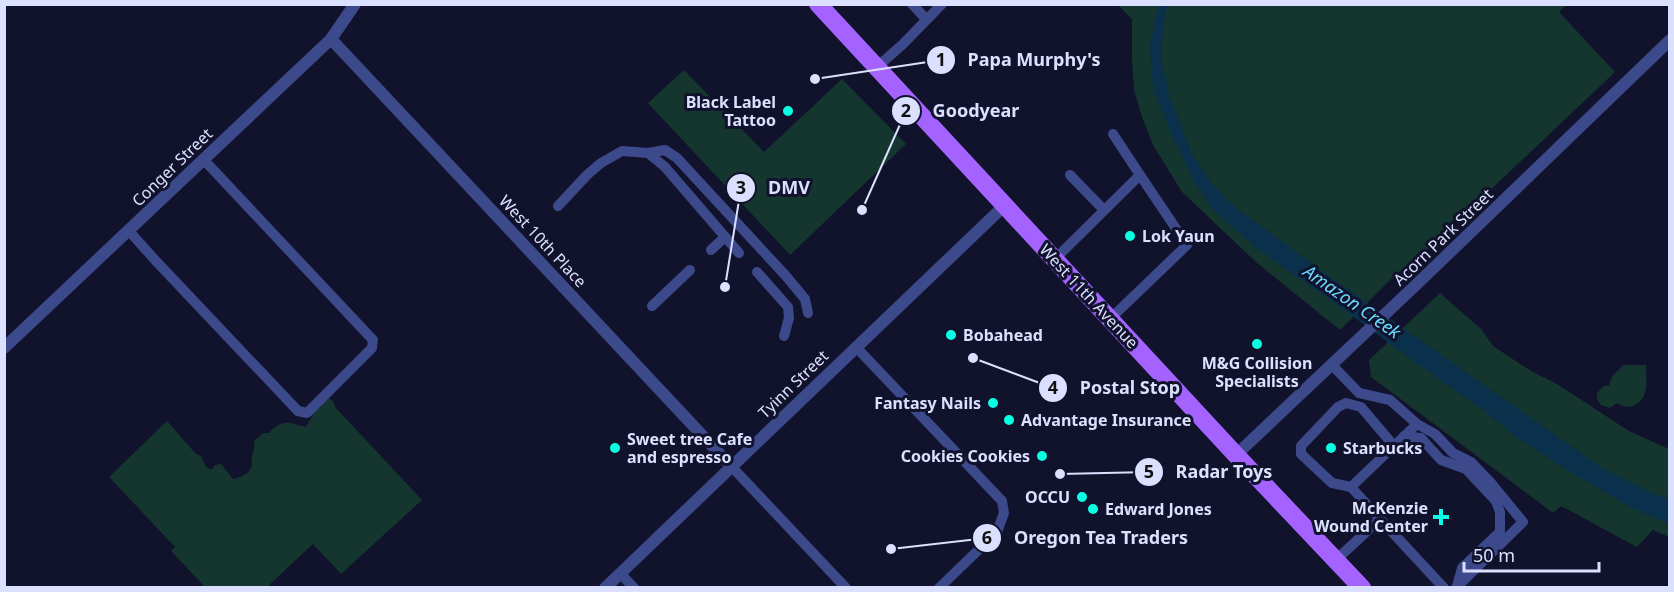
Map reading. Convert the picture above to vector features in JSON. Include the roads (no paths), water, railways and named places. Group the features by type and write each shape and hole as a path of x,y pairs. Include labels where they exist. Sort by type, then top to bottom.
{"main road":[{"name":"West 11th Avenue","path":"818,4 1362,588"}],"street":[{"name":"Conger Street","path":"4,348 331,39 355,4"},
{"name":"West 10th Place","path":"331,39 731,466"},
{"name":"Acorn Park Street","path":"1236,455 1670,40"},
{"name":"Tyinn Street","path":"605,588 1005,205"}],"lane":[{"path":"912,4 926,20"},
{"path":"876,68 942,4"},
{"path":"1110,319 1187,244 1113,134"},
{"path":"558,206 588,174 601,163 622,151 648,153 665,150 677,158 786,276 806,299 808,313"},
{"path":"648,153 672,175 739,253"},
{"path":"129,231 298,411 307,413 372,348 372,340 204,159"},
{"path":"1070,175 1104,210"},
{"path":"1055,259 1140,175"},
{"path":"711,250 725,237"},
{"path":"652,306 690,270"},
{"path":"757,272 788,307 789,318 784,336"},
{"path":"856,347 1002,501 1004,513 997,532 939,588"},
{"path":"1332,364 1359,393 1390,400 1417,424 1435,434 1453,453 1471,462 1522,522 1457,587"},
{"path":"1394,446 1360,407 1347,403 1338,406 1301,446 1301,454 1332,483 1351,488 1444,588"},
{"path":"1351,488 1417,424"},
{"path":"1404,436 1421,438 1441,460 1466,469 1496,501 1500,512 1500,532 1462,568 1457,587"},
{"path":"731,466 846,588"},
{"path":"1336,560 1380,519"},
{"path":"620,573 634,588"}],"water":[{"name":"Amazon Creek","path":"1158,5 1168,5 1165,13 1161,58 1169,95 1191,152 1211,183 1235,207 1328,275 1602,468 1669,499 1669,524 1630,507 1516,437 1486,412 1255,247 1213,210 1193,179 1169,129 1153,87 1150,45"}],"place":[{"name":"Papa Murphy's","path":"815,79"},
{"name":"Black Label Tattoo","path":"788,111"},
{"name":"Goodyear","path":"862,210"},
{"name":"Lok Yaun","path":"1130,236"},
{"name":"DMV","path":"725,287"},
{"name":"Bobahead","path":"951,335"},
{"name":"M&G Collision Specialists","path":"1257,344"},
{"name":"Postal Stop","path":"973,358"},
{"name":"Fantasy Nails","path":"993,403"},
{"name":"Advantage Insurance","path":"1009,420"},
{"name":"Sweet tree Cafe and espresso","path":"615,448"},
{"name":"Starbucks","path":"1331,448"},
{"name":"Cookies Cookies","path":"1042,456"},
{"name":"Radar Toys","path":"1060,474"},
{"name":"OCCU","path":"1082,497"},
{"name":"Edward Jones","path":"1093,509"},
{"name":"McKenzie Wound Center","path":"1441,517"},
{"name":"Oregon Tea Traders","path":"891,549"}]}
